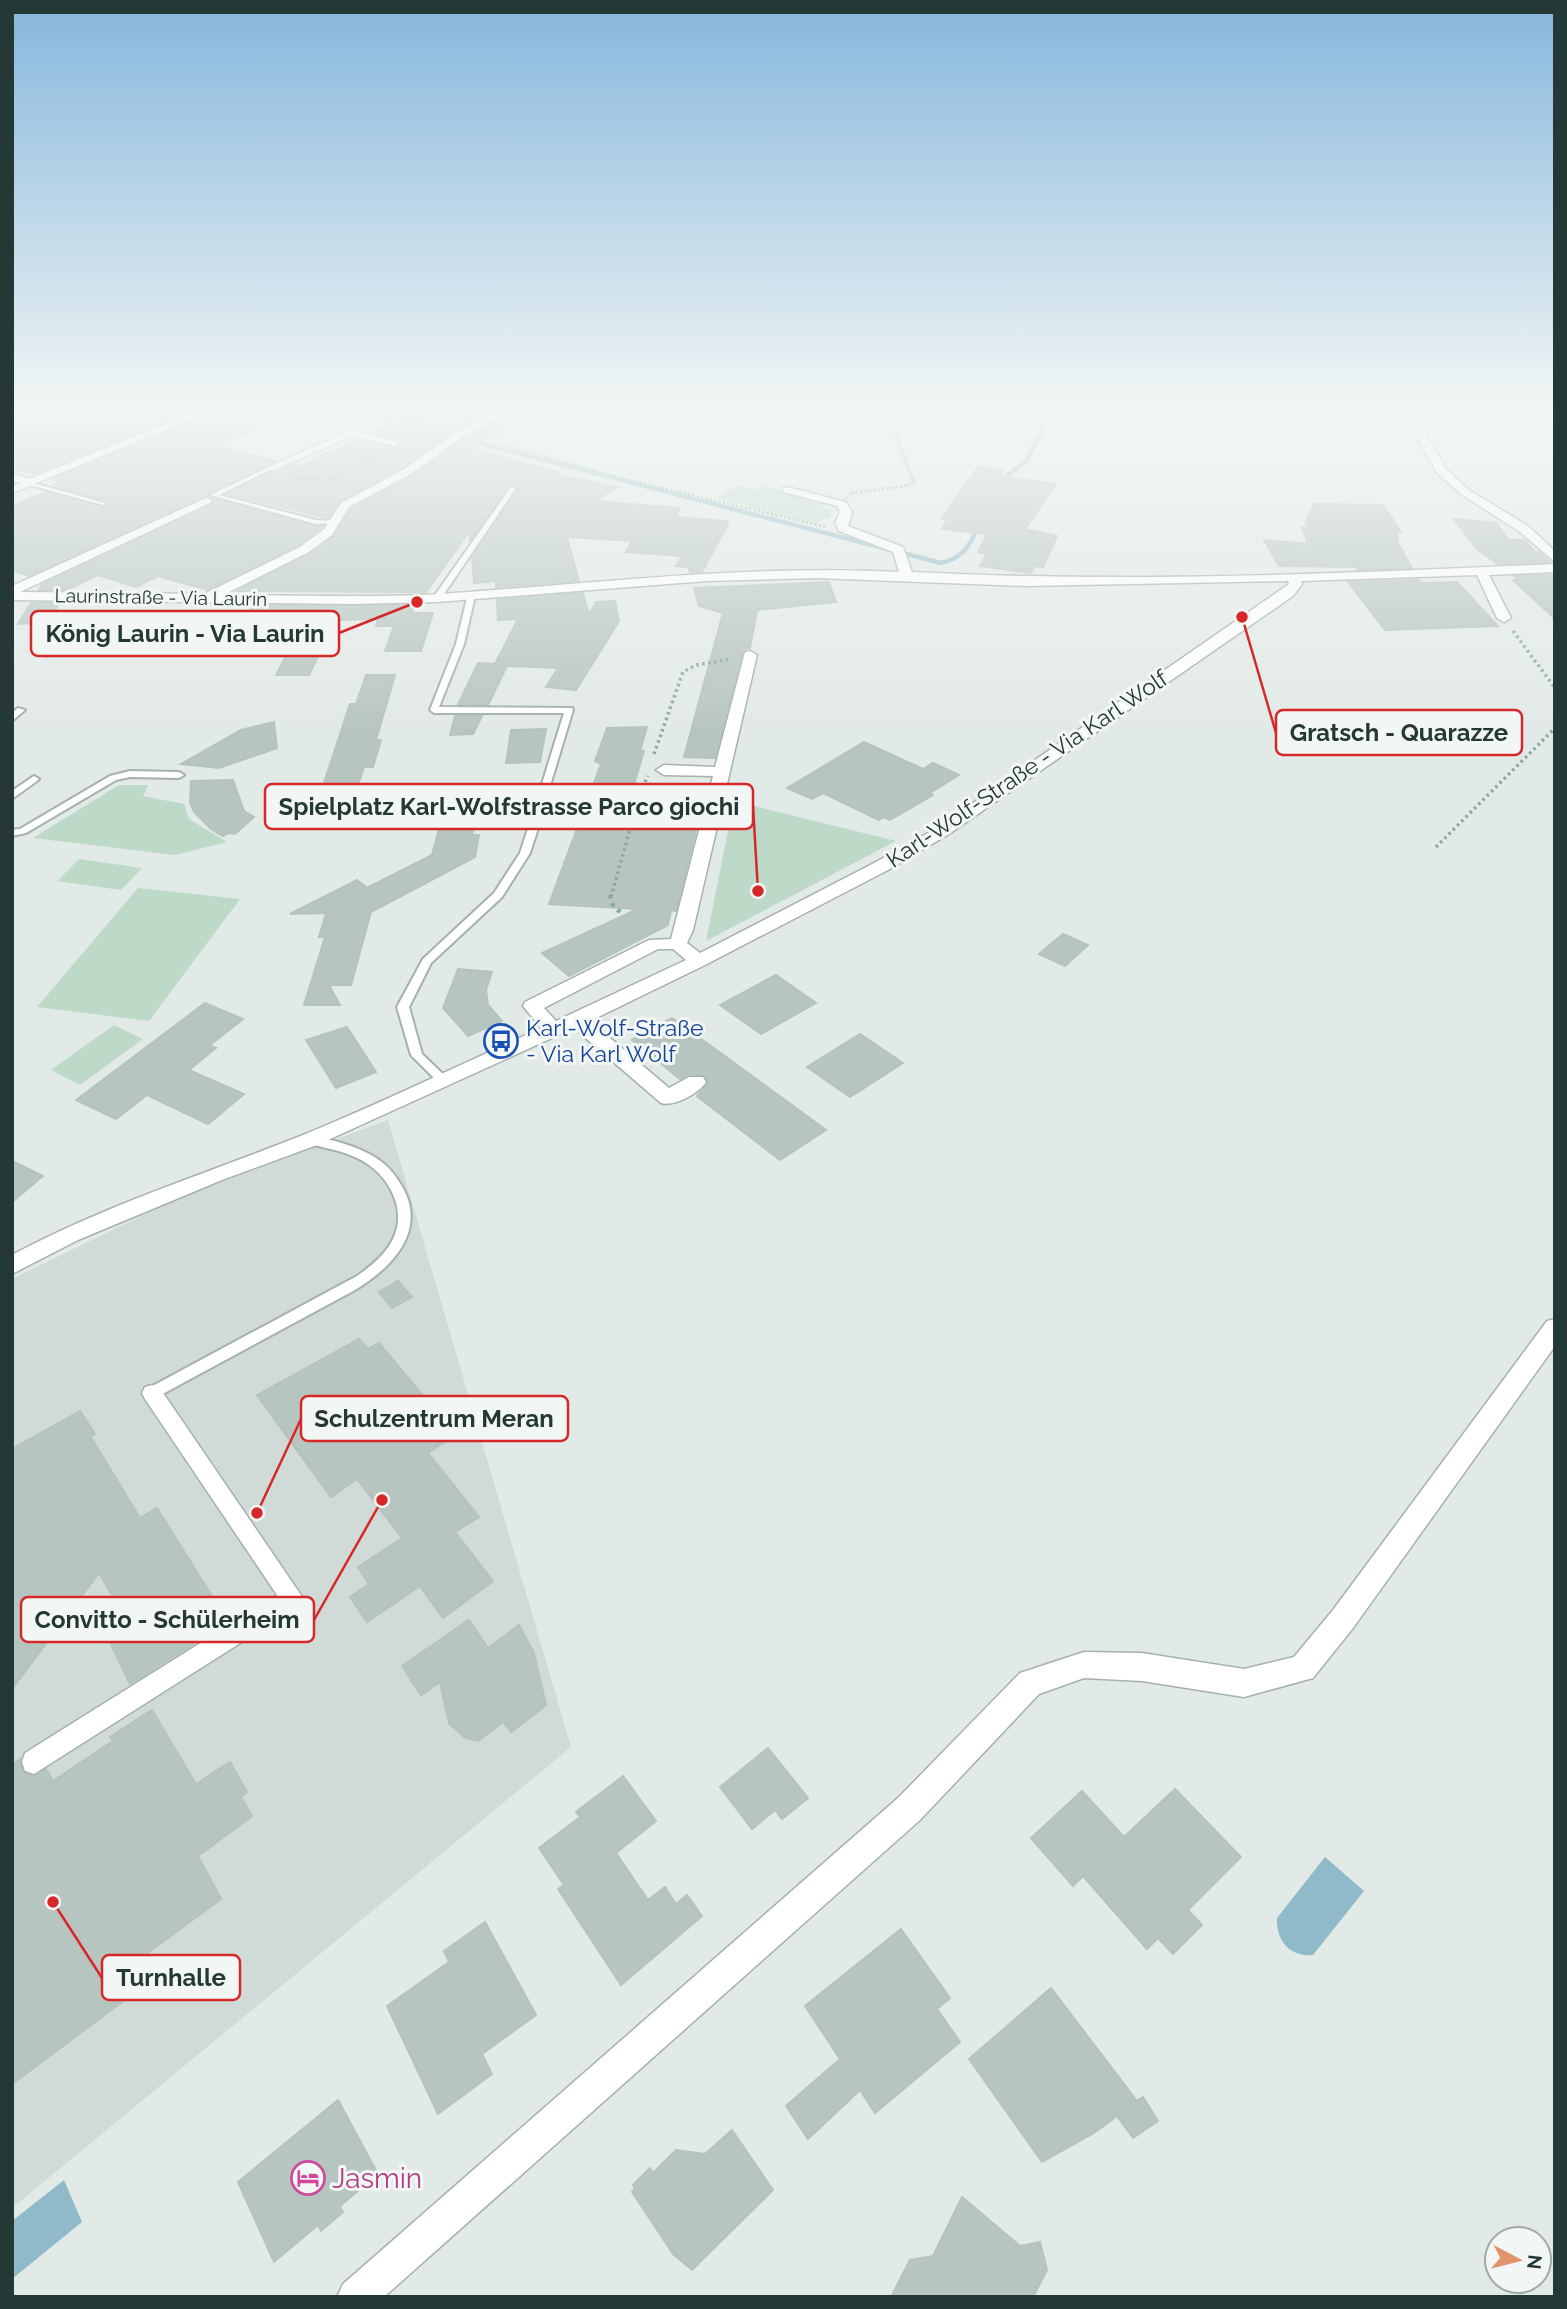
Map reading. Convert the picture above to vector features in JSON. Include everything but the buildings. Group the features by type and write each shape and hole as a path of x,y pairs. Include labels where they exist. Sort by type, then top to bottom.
{"street":[{"path":"12,593 173,517"},
{"path":"204,598 293,555 330,531 335,517"},
{"path":"844,517 841,523 844,528 893,545 900,554 907,576"},
{"path":"1503,517 1524,530 1555,558"},
{"name":"Laurinstraße - Via Laurin","path":"12,593 204,598 437,598 706,577 842,573 1026,582 1482,573 1555,568"},
{"path":"1482,573 1504,618"},
{"name":"Karl-Wolf-Straße - Via Karl Wolf","path":"12,1265 83,1229 205,1178 310,1140 577,1020 699,961 882,866 943,831 1288,593 1296,583 1293,577"},
{"path":"677,944 684,930 750,655"},
{"path":"664,770 722,772"},
{"path":"553,1030 532,1006 655,944 677,944 699,961"},
{"path":"577,1020 668,1098 696,1082"},
{"path":"356,2297 909,1809 1030,1683 1084,1665 1142,1667 1244,1683 1303,1668 1343,1619 1555,1328"},
{"path":"34,1762 292,1598 152,1393"}],"lane":[{"path":"296,517 316,522 333,522"},
{"path":"437,598 493,517"},
{"path":"471,596 460,644 434,710 569,710 546,787"},
{"path":"12,719 21,710"},
{"path":"12,833 23,831 113,778 130,774 179,775"},
{"path":"12,796 34,779"},
{"path":"12,782 24,787"},
{"path":"443,1080 417,1055 403,1007 427,961 498,895 525,853 538,813"},
{"path":"152,1393 337,1293 379,1267 398,1243 407,1219 397,1187 386,1172 367,1155 310,1140"}],"path":[{"path":"780,517 818,526 844,528"},
{"path":"45,657 107,596"},
{"path":"1504,618 1555,688"},
{"path":"1436,847 1555,728"}],"shaded area":[{"path":"388,1120 571,1747 12,2208 12,1279 174,1200"}],"green space":[{"path":"788,517 830,517 816,524"},
{"path":"119,785 148,785 143,796 184,804 189,819 227,842 175,855 33,838"},
{"path":"734,801 896,841 706,941"},
{"path":"79,859 142,868 121,890 57,881"},
{"path":"138,888 240,899 149,1021 37,1007"},
{"path":"114,1025 143,1039 80,1085 51,1070"}],"water":[{"path":"1325,1857 1364,1891 1313,1955 1305,1955 1286,1946 1279,1933 1277,1918"},
{"path":"64,2180 82,2222 12,2279 12,2221"}],"waterway":[{"path":"763,517 941,563 961,554 973,539 979,525"}],"place":[{"name":"König Laurin - Via Laurin","path":"417,602"},
{"name":"Gratsch - Quarazze","path":"1242,617"},
{"name":"Spielplatz Karl-Wolfstrasse Parco giochi","path":"758,891"},
{"name":"Karl-Wolf-Straße - Via Karl Wolf","path":"501,1041"},
{"name":"Convitto - Schülerheim","path":"382,1500"},
{"name":"Schulzentrum Meran","path":"257,1513"},
{"name":"Turnhalle","path":"53,1902"},
{"name":"Jasmin","path":"308,2178"}]}
